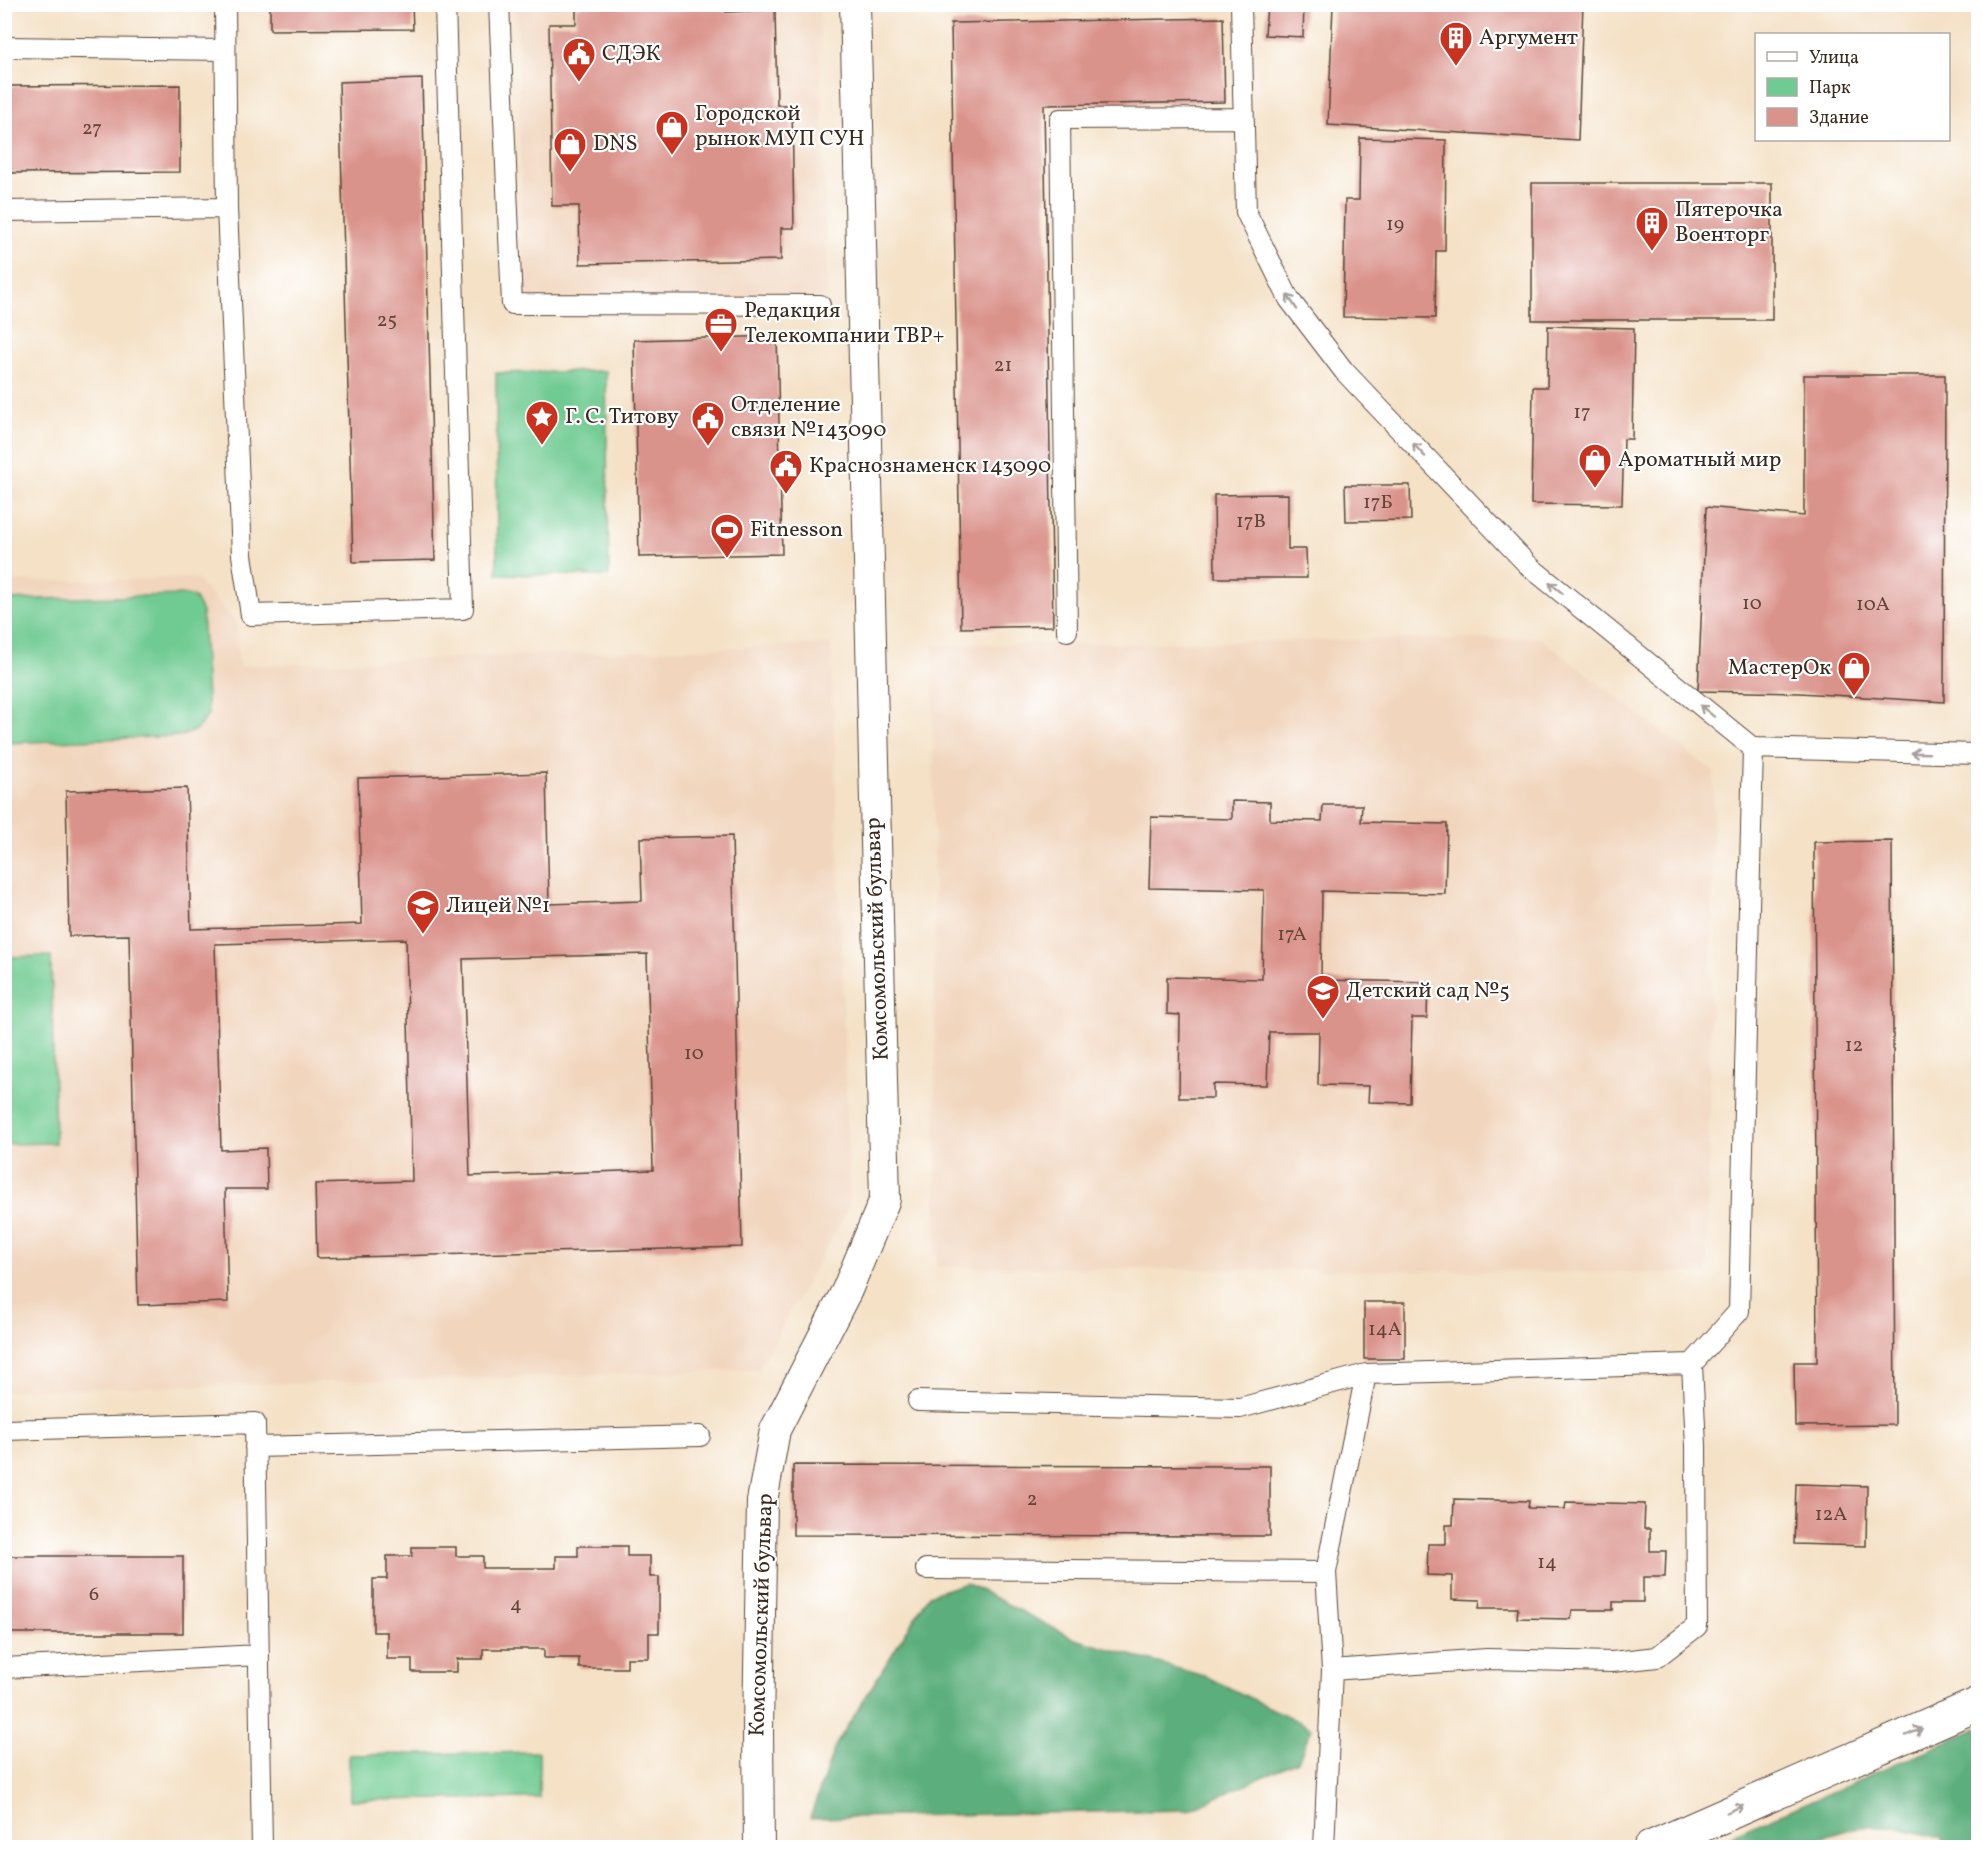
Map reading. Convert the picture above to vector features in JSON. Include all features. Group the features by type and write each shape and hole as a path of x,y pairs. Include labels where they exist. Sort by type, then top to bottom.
{"street":[{"name":"Комсомольский бульвар","path":"759,1848 758,1728 762,1502 775,1430 847,1290 885,1199 855,4"},
{"path":"1650,1848 1682,1840 1978,1704"}],"lane":[{"path":"225,4 227,208 242,555 251,615 463,609 445,4"},
{"path":"499,4 512,304 819,305"},
{"path":"1240,4 1246,212 1289,299 1344,371 1529,566 1753,748 1978,754"},
{"path":"4,47 225,50"},
{"path":"1067,631 1060,119 1242,118"},
{"path":"4,211 227,208"},
{"path":"1332,1670 1487,1659 1612,1662 1646,1659 1657,1657 1697,1626 1696,1446 1692,1364 1739,1311 1753,748"},
{"path":"918,1401 1240,1408 1366,1374 1692,1364"},
{"path":"1324,1848 1332,1670 1326,1572 1366,1374"},
{"path":"4,1430 255,1423 262,1848"},
{"path":"255,1447 700,1436"},
{"path":"926,1569 1326,1572"},
{"path":"4,1668 259,1655"}],"shaded area":[{"name":"Городской рынок МУП СУН","path":"516,5 819,5 828,297 525,307"},
{"name":"Лицей №1","path":"195,578 236,622 239,666 831,644 850,1205 758,1370 5,1391 4,582"},
{"name":"Детский сад №5","path":"1540,638 1714,772 1707,1273 936,1267 933,645"}],"green space":[{"path":"606,371 609,576 497,574 496,373"},
{"path":"185,595 194,597 202,612 208,715 196,730 181,736 5,743 5,600"},
{"path":"51,956 55,1143 5,1144 5,957"},
{"path":"966,1583 1075,1639 1207,1677 1312,1728 1298,1761 1188,1810 810,1818 835,1746 929,1595"},
{"path":"1978,1728 1978,1847 1946,1847 1941,1838 1895,1827 1859,1827 1824,1837 1804,1847 1717,1847 1735,1834"},
{"path":"539,1752 539,1798 350,1800 349,1755"}],"building":[{"path":"270,4 412,4 413,29 270,30"},
{"name":"Городской рынок МУП СУН","path":"596,4 726,4 726,12 775,10 777,105 792,105 794,228 781,228 781,260 580,264 579,206 552,206 549,24 576,24 576,7"},
{"path":"1267,4 1304,4 1303,37 1265,35"},
{"name":"Аргумент","path":"1437,4 1583,4 1578,140 1328,125 1333,5 1437,10"},
{"path":"1223,18 1225,102 1044,105 1053,626 961,628 951,23"},
{"path":"422,79 435,560 353,562 339,82"},
{"path":"180,85 180,172 4,173 4,86"},
{"path":"1360,138 1446,140 1445,251 1436,251 1435,318 1343,317 1345,200 1359,200"},
{"name":"Пятерочка Военторг","path":"1532,183 1772,183 1772,320 1532,320"},
{"path":"1548,326 1634,328 1632,439 1624,439 1622,505 1531,504 1533,387 1547,387"},
{"name":"Отделение связи №143090","path":"777,336 782,554 639,557 634,340"},
{"path":"1804,375 1945,375 1944,702 1800,693 1698,691 1706,507 1804,516"},
{"path":"1345,485 1410,485 1411,520 1346,521"},
{"path":"1288,494 1288,549 1306,549 1307,578 1215,578 1214,495"},
{"path":"546,773 549,904 642,901 640,838 732,836 742,1247 317,1258 315,1184 412,1181 406,939 215,944 221,1150 266,1148 267,1189 225,1189 228,1302 138,1305 129,935 69,936 66,791 187,788 191,929 362,924 358,778","holes":["647,954 653,1170 470,1176 463,959"]},
{"path":"1232,801 1270,802 1270,820 1322,821 1323,805 1362,805 1361,822 1447,824 1445,894 1322,891 1321,980 1428,982 1427,1018 1412,1018 1410,1103 1368,1102 1369,1086 1318,1085 1319,1032 1269,1032 1267,1085 1213,1084 1213,1098 1179,1098 1180,1015 1167,1014 1167,977 1262,979 1264,890 1149,888 1151,817 1232,819"},
{"path":"1892,841 1895,1425 1795,1426 1794,1362 1817,1362 1814,842"},
{"path":"1364,1302 1405,1302 1405,1359 1364,1359"},
{"path":"793,1465 1270,1466 1270,1536 793,1535"},
{"path":"1796,1484 1867,1486 1866,1546 1794,1544"},
{"path":"1454,1499 1529,1501 1528,1508 1565,1509 1566,1502 1645,1504 1644,1529 1650,1529 1650,1551 1666,1551 1665,1577 1643,1577 1643,1602 1613,1602 1613,1610 1572,1610 1571,1619 1517,1618 1518,1608 1479,1608 1480,1600 1452,1599 1452,1576 1427,1575 1428,1544 1446,1544 1446,1525 1453,1525"},
{"path":"578,1546 627,1546 627,1556 650,1556 650,1577 659,1577 659,1633 649,1633 649,1658 627,1658 627,1668 579,1668 579,1658 544,1658 544,1649 483,1649 483,1659 457,1659 457,1672 412,1672 412,1659 387,1659 387,1632 373,1632 373,1579 387,1579 387,1556 412,1556 412,1547 456,1547 456,1556 483,1556 483,1568 556,1568 556,1556 578,1556"},
{"path":"4,1556 183,1556 183,1633 4,1633"}],"place":[{"name":"Аргумент","path":"1456,67"},
{"name":"СДЭК","path":"579,83"},
{"name":"Городской рынок МУП СУН","path":"672,156"},
{"name":"DNS","path":"570,173"},
{"name":"Пятерочка Военторг","path":"1652,252"},
{"name":"Редакция Телекомпании ТВР+","path":"721,353"},
{"name":"Г. С. Титову","path":"542,446"},
{"name":"Отделение связи №143090","path":"708,447"},
{"name":"Ароматный мир","path":"1595,489"},
{"name":"Краснознаменск 143090","path":"786,495"},
{"name":"Fitnesson","path":"727,559"},
{"name":"МастерОк","path":"1854,697"},
{"name":"Лицей №1","path":"423,935"},
{"name":"Детский сад №5","path":"1323,1020"}]}
